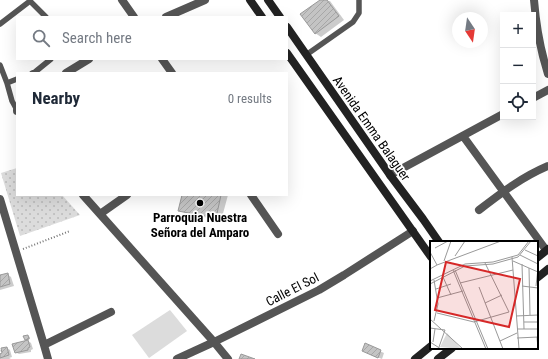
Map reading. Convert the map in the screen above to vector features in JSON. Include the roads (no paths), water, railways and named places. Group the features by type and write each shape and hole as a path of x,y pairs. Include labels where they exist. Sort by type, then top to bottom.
{"street":[{"path":"122,0 133,16"},
{"path":"168,16 205,0"},
{"path":"250,0 261,16"},
{"path":"268,0 279,16"},
{"path":"534,0 540,48 548,74"},
{"name":"Avenida Emma Balaguer","path":"288,28 390,175 438,241"},
{"name":"Avenida Emma Balaguer","path":"288,54 430,256"},
{"path":"69,72 87,60"},
{"path":"163,60 171,72"},
{"path":"536,96 548,90"},
{"path":"379,182 500,116"},
{"path":"463,136 547,249 538,257"},
{"path":"479,210 503,191 531,174 548,166"},
{"path":"84,196 228,359"},
{"path":"100,214 126,196"},
{"path":"252,196 278,234"},
{"path":"0,199 48,359"},
{"name":"Calle El Sol","path":"177,359 319,290 413,231"},
{"path":"538,277 548,269"},
{"path":"44,345 111,312"},
{"path":"415,359 430,347"},
{"path":"438,359 451,349"}],"lane":[{"path":"306,55 353,22 359,13 359,0"},
{"path":"0,24 30,1 45,16"},
{"path":"35,72 50,60"},
{"path":"0,65 12,101 16,108"},
{"path":"7,83 16,79"}],"place":[{"name":"Parroquia Nuestra Señora del Amparo","path":"200,203"}]}
